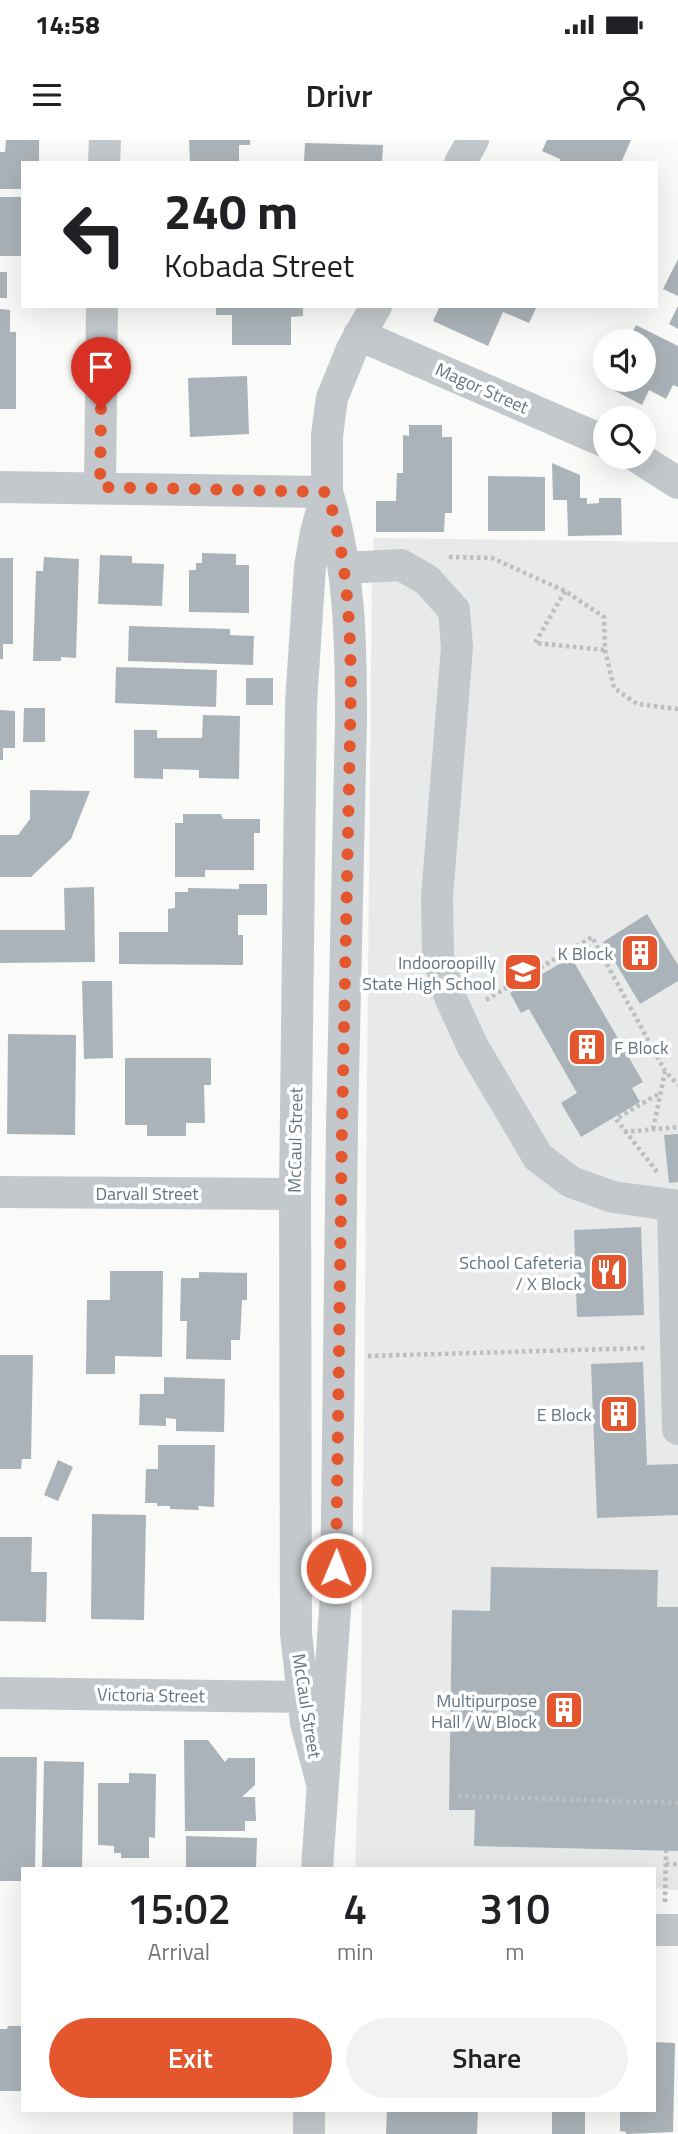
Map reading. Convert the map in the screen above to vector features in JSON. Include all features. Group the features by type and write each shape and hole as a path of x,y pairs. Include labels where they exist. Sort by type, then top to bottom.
{"street":[{"path":"104,161 105,140"},
{"path":"461,161 473,140"},
{"path":"100,487 102,308"},
{"name":"McCaul Street","path":"323,1787 306,1723 296,1633 295,1194 301,703 310,567 327,492 327,435 332,398 359,335 375,308"},
{"name":"Magor Street","path":"359,335 593,436"},
{"path":"656,469 678,483"},
{"path":"0,487 327,492"},
{"name":"McCaul Street","path":"317,1867 336,1595 351,686 344,568 340,538 327,492"},
{"path":"344,568 401,565 427,580 454,610 457,647 438,897 438,956 450,997 473,1047 538,1157 571,1182 613,1197 676,1206 678,1429"},
{"name":"Darvall Street","path":"0,1192 295,1194"},
{"name":"Victoria Street","path":"0,1693 303,1697"},
{"path":"309,2112 309,2134"}],"path":[{"path":"414,572 431,561 444,557 492,558 565,591 604,617 605,649 614,688 637,704 678,709"},
{"path":"565,591 535,643 605,649"},
{"path":"479,1004 592,937 665,1071 678,1085"},
{"path":"653,1129 665,1071"},
{"path":"658,1173 615,1119 660,1093"},
{"path":"624,1132 678,1127"},
{"path":"357,1357 652,1348"},
{"path":"457,1796 678,1803"},
{"path":"666,1850 666,1923"},
{"path":"666,1864 678,1864"}],"shaded area":[{"name":"Indooroopilly State High School","path":"374,538 678,542 678,1890 656,1889 656,1867 355,1867 361,1700"}],"building":[{"path":"6,140 39,140 39,161 21,161 21,189 0,189 0,152 5,152"},
{"path":"189,140 250,140 250,145 239,145 239,161 190,161"},
{"path":"547,140 631,140 622,161 560,161 542,151"},
{"path":"305,143 383,145 382,161 304,161"},
{"path":"0,197 21,197 21,256 0,256"},
{"path":"678,259 678,296 663,289"},
{"path":"0,272 7,272 7,298 0,298"},
{"path":"678,306 678,329 669,324"},
{"path":"216,308 303,308 303,316 291,317 291,345 232,345 232,315 216,315"},
{"path":"439,308 536,308 529,323 503,312 488,346 433,321"},
{"path":"0,309 10,310 10,332 16,332 16,409 0,409"},
{"path":"656,335 678,346 678,387 673,385 666,399 653,392 656,392"},
{"path":"247,376 249,434 190,437 188,378"},
{"path":"617,392 648,392 642,405"},
{"path":"409,425 442,425 442,437 452,437 452,513 445,513 444,532 376,532 376,501 396,501 397,473 403,473 403,435 409,436"},
{"path":"552,463 580,475 580,498 587,498 587,504 599,503 599,498 621,498 622,535 568,536 567,500 553,500"},
{"path":"488,476 545,477 545,531 488,531"},
{"path":"202,553 236,554 236,565 249,565 249,613 189,612 189,570 196,570 196,563 202,563"},
{"path":"100,555 132,556 132,563 164,564 162,606 98,604"},
{"path":"44,557 79,559 76,658 33,661 36,571 43,571"},
{"path":"0,558 13,558 13,644 3,644 3,659 0,659"},
{"path":"129,626 230,629 230,635 254,636 253,665 128,661"},
{"path":"116,667 217,670 216,707 115,703"},
{"path":"246,678 273,678 273,705 246,705"},
{"path":"24,708 45,708 45,742 23,742"},
{"path":"0,710 15,711 15,748 3,748 3,760 0,760"},
{"path":"203,715 240,716 239,779 199,778 199,770 163,769 163,779 134,778 134,730 157,730 157,738 202,738"},
{"path":"30,790 90,791 71,839 31,877 0,877 0,835 18,835 30,819"},
{"path":"183,814 221,814 223,819 260,819 260,833 254,833 254,870 205,870 205,877 175,877 175,823 183,823"},
{"path":"239,884 267,884 267,915 238,915 238,935 243,935 243,965 119,964 119,932 168,932 168,909 175,908 175,892 188,892 188,888 239,889"},
{"path":"94,887 95,962 0,963 0,930 65,930 64,888"},
{"name":"K Block","path":"647,914 678,965 678,981 640,1004 603,942"},
{"name":"F Block","path":"571,957 643,1082 632,1088 640,1102 581,1137 561,1103 577,1093 529,1009 521,1013 510,993"},
{"path":"82,981 112,981 113,1058 84,1059"},
{"path":"8,1034 76,1035 75,1135 7,1134"},
{"path":"125,1058 211,1058 211,1085 204,1085 205,1123 186,1123 186,1136 147,1136 147,1125 125,1125"},
{"path":"678,1134 678,1182 669,1183 664,1135"},
{"name":"School Cafeteria / X Block","path":"641,1227 644,1315 577,1317 574,1230"},
{"path":"110,1271 163,1271 162,1357 115,1356 115,1374 86,1374 87,1300 110,1300"},
{"path":"199,1272 247,1273 247,1300 242,1300 240,1340 231,1340 231,1360 186,1359 187,1321 180,1321 181,1278 199,1278"},
{"path":"0,1355 33,1355 31,1459 22,1459 21,1469 0,1469"},
{"name":"E Block","path":"643,1362 647,1465 678,1464 678,1515 597,1518 591,1364"},
{"path":"164,1377 225,1379 224,1432 176,1431 176,1419 166,1418 166,1426 139,1425 140,1394 164,1394"},
{"path":"158,1445 215,1445 214,1507 198,1506 199,1510 170,1509 170,1506 145,1503 146,1469 158,1469"},
{"path":"58,1460 73,1467 58,1501 44,1495"},
{"path":"92,1514 146,1515 144,1620 91,1619"},
{"path":"0,1537 32,1537 31,1572 47,1572 46,1622 0,1621"},
{"name":"Multipurpose Hall / W Block","path":"491,1567 658,1570 657,1607 678,1607 678,1851 474,1846 475,1810 449,1810 452,1610 490,1611"},
{"path":"184,1740 208,1740 225,1762 228,1758 255,1758 255,1785 242,1797 255,1797 256,1821 245,1821 245,1831 185,1831"},
{"path":"0,1757 37,1757 35,1867 21,1867 21,1881 0,1881"},
{"path":"44,1761 84,1762 82,1867 42,1867"},
{"path":"129,1773 156,1774 155,1838 149,1837 149,1858 121,1858 121,1853 114,1853 114,1846 98,1845 98,1783 129,1783"},
{"path":"186,1836 257,1838 256,1867 186,1867"},
{"path":"8,2026 21,2026 21,2091 0,2091 0,2029 7,2029"},
{"path":"656,2042 675,2043 673,2132 626,2134 620,2131 620,2112 656,2112"},
{"path":"387,2112 478,2112 477,2134 386,2134"},
{"path":"552,2112 585,2112 585,2134 552,2134"}],"place":[{"name":"K Block","path":"640,953"},
{"name":"Indooroopilly State High School","path":"523,972"},
{"name":"F Block","path":"587,1047"},
{"name":"School Cafeteria / X Block","path":"609,1272"},
{"name":"E Block","path":"619,1414"},
{"name":"Multipurpose Hall / W Block","path":"564,1710"}],"route":[{"path":"101,409 100,487 327,492 340,538 349,621 351,686 336,1568"}]}
